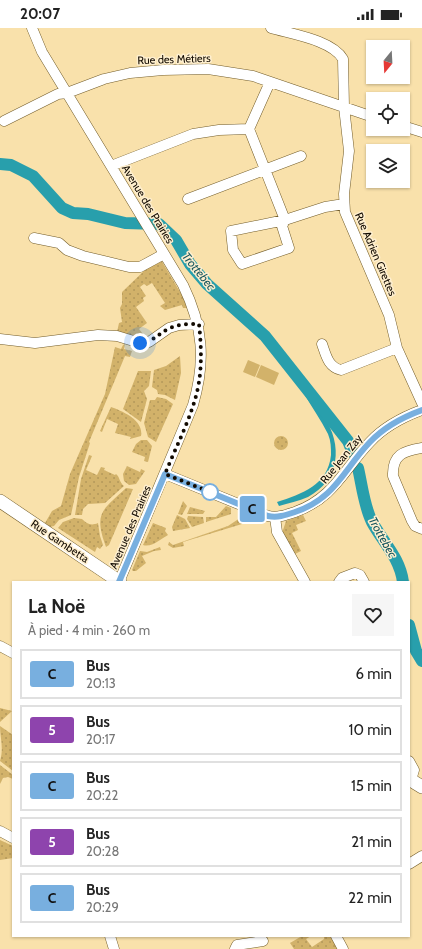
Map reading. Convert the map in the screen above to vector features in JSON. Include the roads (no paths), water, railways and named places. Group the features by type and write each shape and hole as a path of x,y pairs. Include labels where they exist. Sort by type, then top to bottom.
{"main road":[{"name":"Rue Gambetta","path":"0,501 119,581"},
{"path":"410,779 422,787"}],"street":[{"name":"Avenue des Prairies","path":"32,28 42,52 183,285 199,324 201,360 199,381 193,405 120,581"},
{"name":"Rue Adrien Girettes","path":"271,28 330,46 339,52 343,59 344,107 349,151 344,204 348,222 389,316 397,348 422,403"},
{"name":"Rue des Métiers","path":"4,121 58,94 67,93 104,79 130,73 163,70 208,69 230,71 270,82 366,115"},
{"path":"270,82 249,129 285,220 282,226 290,248 242,264 233,250 231,231 285,220 325,207 344,204"},
{"path":"410,128 422,132"},
{"path":"111,166 193,134 218,130 249,129"},
{"path":"188,199 301,156"},
{"path":"34,238 59,243 67,250 83,256 129,267 140,266 164,254"},
{"path":"0,338 35,343 98,335 117,336 140,343 149,342 169,328 179,325 199,324"},
{"path":"322,344 330,364 334,368 341,370 397,348"},
{"name":"Rue Jean Zay","path":"275,517 304,509 318,501 330,492 369,442 379,433 398,420 422,410"},
{"path":"422,448 405,451 398,457 393,470 412,521 415,526 422,528"},
{"path":"165,474 275,517 277,532 304,581"},
{"path":"340,581 342,578 354,573 360,575 363,581"},
{"path":"0,646 12,652"},
{"path":"410,763 414,770 410,779"},
{"path":"0,832 12,838"},
{"path":"410,863 422,856"},
{"path":"110,937 114,949"},
{"path":"337,937 343,949"},
{"path":"235,949 237,944 263,942"}],"water":[{"path":"308,388 328,413 324,417 334,439 336,450 335,461 332,472 327,481 319,490 308,497 279,506 277,502 296,496 312,487 325,474 329,465 331,455 330,439 303,392"}],"waterway":[{"name":"Trottebec","path":"0,164 11,165 33,176 62,208 73,213 88,214 125,223 159,224 176,240 190,264 207,284 265,336 348,441 353,453"},
{"name":"Trottebec","path":"358,468 369,516 395,558 403,581"},
{"name":"Trottebec","path":"410,629 416,651 422,661"}]}
